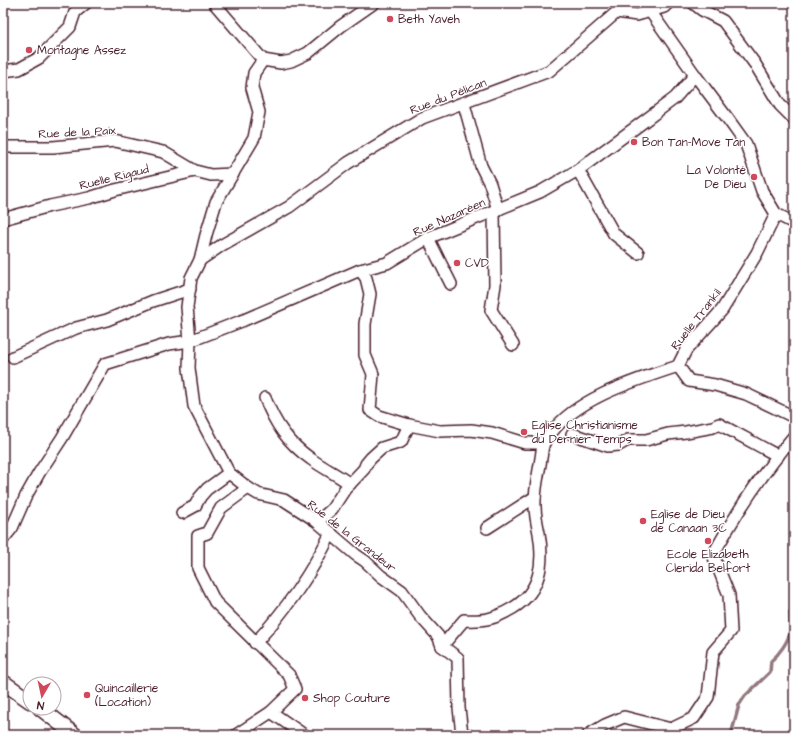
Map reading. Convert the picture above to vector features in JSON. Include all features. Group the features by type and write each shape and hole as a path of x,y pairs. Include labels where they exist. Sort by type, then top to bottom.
{"street":[{"path":"3,71 19,69 39,58 70,27 75,12 86,3"},
{"path":"214,3 263,60 281,62 291,61 308,53 341,26 374,3"},
{"name":"Rue du Pélican","path":"200,260 222,245 289,208 348,163 422,118 464,104 549,71 615,7 637,15 664,7 668,3"},
{"path":"693,3 723,22 754,64 780,105 794,119"},
{"path":"650,11 746,144 762,191 776,214 794,223"},
{"name":"Rue de la Grandeur","path":"263,60 254,73 252,88 259,112 254,138 216,202 200,260 192,278 187,307 190,341 189,368 194,406 229,473 258,494 284,500 315,520 381,576 402,590 420,616 438,636 442,646 458,658 459,708 462,734 468,735"},
{"name":"Rue Nazaréen","path":"3,539 12,528 26,496 39,473 62,438 105,364 169,344 190,341 244,320 360,270 387,263 428,238 540,192 578,170 674,98 695,75"},
{"path":"464,104 481,166 490,184 496,210 495,285 491,310 514,346"},
{"name":"Rue de la Paix","path":"3,147 54,147 115,141 163,152 195,171"},
{"path":"578,170 614,234 638,253"},
{"name":"Ruelle Rigaud","path":"3,219 50,206 89,198 115,190 195,171 210,175 233,174"},
{"name":"Ruelle Trankil","path":"442,646 464,620 482,621 501,615 516,606 532,591 540,573 541,559 534,506 535,497 544,443 558,424 582,406 619,387 678,366 686,350 722,310 757,253 776,214"},
{"path":"428,238 451,284"},
{"path":"360,270 366,278 370,294 365,324 366,355 373,374 370,410 379,416 409,425 440,431 478,431 492,433 525,443 544,443"},
{"path":"13,357 76,328 107,320 153,301 190,289"},
{"path":"678,366 688,382 715,385 746,394 794,417"},
{"path":"265,398 272,417 293,444 311,459 350,484"},
{"path":"572,434 608,446 619,445 628,440 646,440 668,434 713,427 719,424 778,456"},
{"path":"315,520 323,517 332,509 345,489 364,469 371,458 382,448 401,442 409,425"},
{"path":"588,735 604,725 624,717 672,732 694,718 708,697 713,652 731,631 729,595 713,555 732,521 794,436"},
{"path":"182,513 195,506 200,497 208,489 229,473"},
{"path":"236,735 271,712 295,689 288,676 215,602 198,568 198,536 207,533 221,508 248,488"},
{"path":"487,528 535,497"},
{"path":"255,643 276,621 296,594 318,560 331,534"},
{"path":"3,682 22,695"},
{"path":"271,712 304,735"},
{"path":"50,716 75,735"}],"waterway":[{"path":"731,735 739,705 745,696 770,672 771,661 780,651 789,636 790,612 794,607"}],"place":[{"name":"Beth Yaveh","path":"390,19"},
{"name":"Montagne Assez","path":"29,50"},
{"name":"Bon Tan-Move Tan","path":"634,142"},
{"name":"La Volonté De Dieu","path":"754,177"},
{"name":"CVD","path":"457,263"},
{"name":"Eglise Christianisme du Dernier Temps","path":"524,432"},
{"name":"Eglise de Dieu de Canaan 3C","path":"643,521"},
{"name":"Ecole Elizabeth Clerida Belfort","path":"708,541"},
{"name":"Quincaillerie (Location)","path":"87,695"},
{"name":"Shop Couture","path":"305,698"}]}
